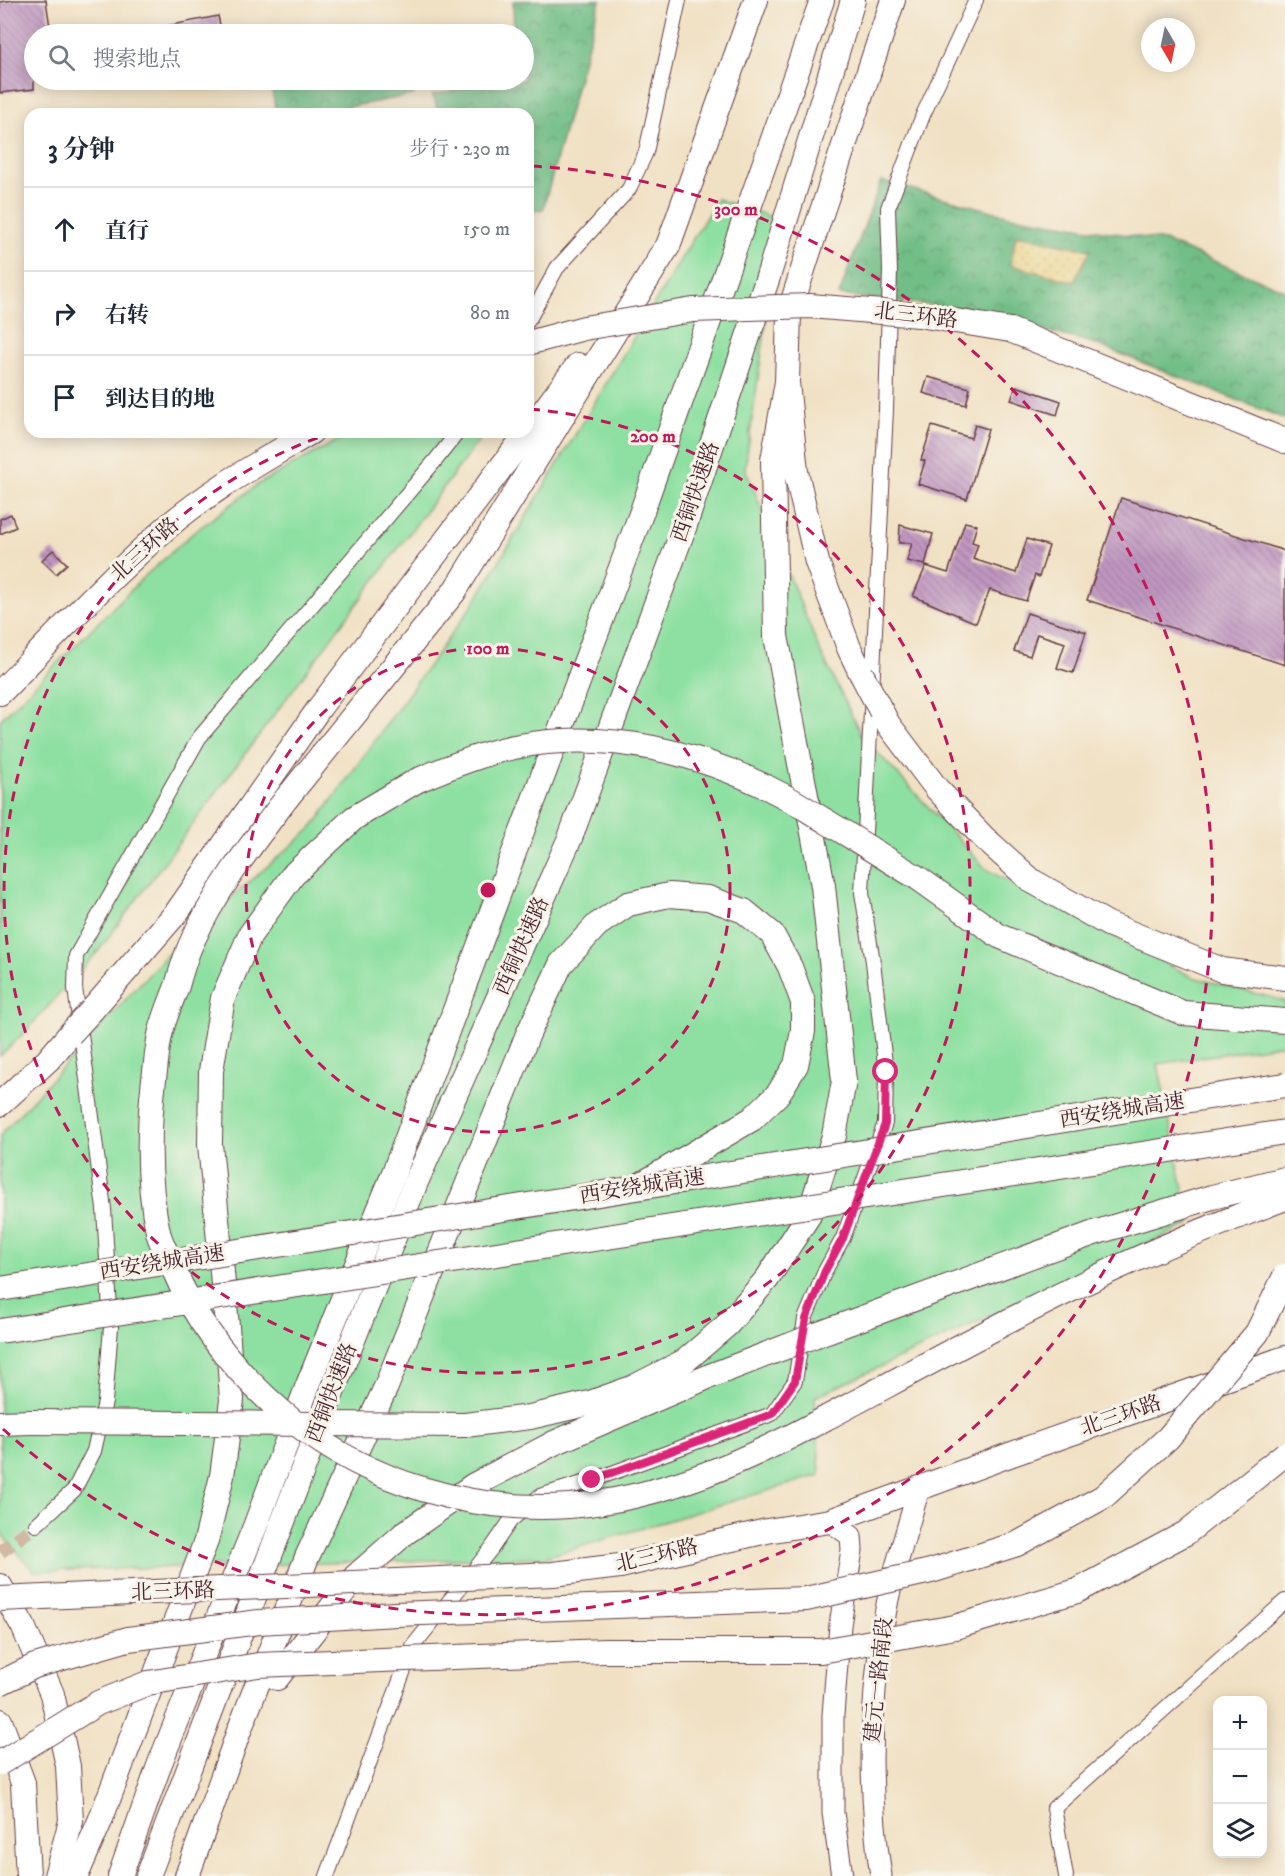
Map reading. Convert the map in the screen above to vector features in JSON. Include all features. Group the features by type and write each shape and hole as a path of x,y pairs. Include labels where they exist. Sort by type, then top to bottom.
{"highway":[{"path":"756,0 668,246 454,592 286,799 232,870 191,945 160,1035 151,1106 149,1177 159,1235 185,1296 217,1345 265,1399 312,1436 351,1460 399,1482 476,1503 524,1507 571,1506 672,1486 765,1449 1112,1270 1285,1198"},
{"name":"西铜快速路","path":"120,1876 160,1763 396,1167 612,592 822,0"},
{"name":"西铜快速路","path":"148,1876 328,1400 416,1182 574,827 686,525 768,277 853,0"},
{"path":"893,0 789,313 787,382 796,471 817,561 849,648 888,724 937,789 984,838 1032,881 1108,924 1221,970 1285,978"},
{"path":"534,424 668,246"},
{"name":"北三环路","path":"534,341 584,328 693,310 810,306 919,315 1010,330 1285,441"},
{"path":"0,1423 465,1425 530,1417 590,1403 632,1388 685,1361 727,1325 767,1279 809,1215 834,1136 843,1081 823,885 776,636 773,460 787,382"},
{"name":"北三环路","path":"0,693 93,597 167,528 230,481 301,438"},
{"path":"0,1104 48,1060 177,912 320,707 523,438"},
{"path":"76,1876 100,1821 206,1541 222,1476 232,1400 210,1143 211,1071 223,998 250,934 293,875 354,818 416,781 458,763 514,747 600,740 640,745 689,756 732,771 784,795 918,878 999,936 1183,1013 1285,1021"},
{"path":"187,1876 239,1731 308,1557 386,1387 528,1034 561,964 597,925 628,904 669,895 708,898 744,911 772,934 790,967 803,1002 802,1031 796,1065 778,1094 752,1119 636,1188"},
{"name":"西安绕城高速","path":"0,1289 1285,1085"},
{"name":"西安绕城高速","path":"0,1331 1285,1132"},
{"path":"239,1731 305,1639 356,1576 414,1527 474,1485 554,1443 710,1376 816,1335 1094,1233 1212,1197 1285,1179"},
{"path":"0,1683 35,1666 128,1639 150,1636 259,1622 396,1614 806,1599 931,1571 995,1551 1017,1544 1103,1497 1168,1438 1257,1334 1285,1276"},
{"name":"北三环路","path":"0,1599 554,1574 620,1566 768,1531 830,1521 1285,1358"},
{"path":"0,1763 98,1702 148,1683 258,1665 604,1651 821,1651 955,1627 1077,1591 1186,1533 1285,1454"},
{"path":"0,1586 23,1626 52,1694 68,1766 71,1821 56,1876"},
{"path":"0,1721 24,1784 28,1876"}],"main road":[{"name":"建元一路南段","path":"881,1876 874,1832 870,1764 873,1702 884,1621 919,1488"},
{"name":"建元一路南段","path":"830,1521 851,1536 852,1550 840,1625 833,1715 833,1813 842,1876"},
{"path":"845,1599 868,1594 880,1598 884,1603 884,1621"}],"street":[{"path":"534,310 557,268 629,189 646,152 679,0"},
{"path":"327,1876 413,1646 491,1549 511,1520 540,1496 592,1480 772,1414 795,1381 806,1319 825,1271 843,1238 885,1124 886,1072 862,893 886,410 890,271 888,208 923,115 976,0"},
{"path":"36,1524 74,1490 94,1451 105,1402 111,1327 104,1209 75,988 76,956 199,738 453,438"},
{"path":"1066,1876 1054,1808 1285,1601"}],"green space":[{"path":"600,0 543,209 534,211 534,108 437,108 433,95 455,90 534,90 534,24 514,24 513,1"},
{"path":"272,90 413,90 414,95 342,108 276,108"},
{"path":"881,181 1010,216 1164,241 1285,290 1285,419 1093,343 950,307 839,295"},
{"path":"717,199 781,220 745,468 819,649 862,736 987,870 1192,977 1285,1001 1285,1044 1158,1064 1190,1224 815,1397 820,1475 546,1557 34,1571 0,1532 0,1135 176,945 312,828 476,600"},
{"path":"342,438 481,438 99,950 25,1032 0,1056 0,720 144,577 193,533 260,483"}],"sand":[{"path":"1016,235 1090,250 1074,282 1011,265"}],"building":[{"path":"46,0 50,24 24,24 26,90 0,93 0,2"},
{"path":"218,16 220,24 177,24"},
{"path":"928,377 970,388 966,405 923,393"},
{"path":"1016,386 1061,401 1057,415 1011,400"},
{"path":"975,425 988,429 967,499 918,484 925,461 921,460 932,426 971,438"},
{"path":"1121,498 1285,551 1285,665 1087,600"},
{"path":"11,514 16,527 0,534 0,519"},
{"path":"965,522 977,525 972,542 978,544 973,559 1016,573 1027,539 1049,546 1039,577 1035,575 1026,601 990,590 976,623 913,596 926,566 948,573"},
{"path":"900,525 933,534 925,565 907,561 912,543 899,543"},
{"path":"53,550 67,564 56,574 42,560"},
{"path":"1027,613 1086,632 1073,673 1057,668 1065,643 1037,634 1030,656 1014,651"}],"tunnel":[{"path":"0,1552 36,1525"}],"route":[{"path":"592,1480 772,1414 795,1381 806,1319 825,1271 843,1238 885,1124 886,1072"}]}
